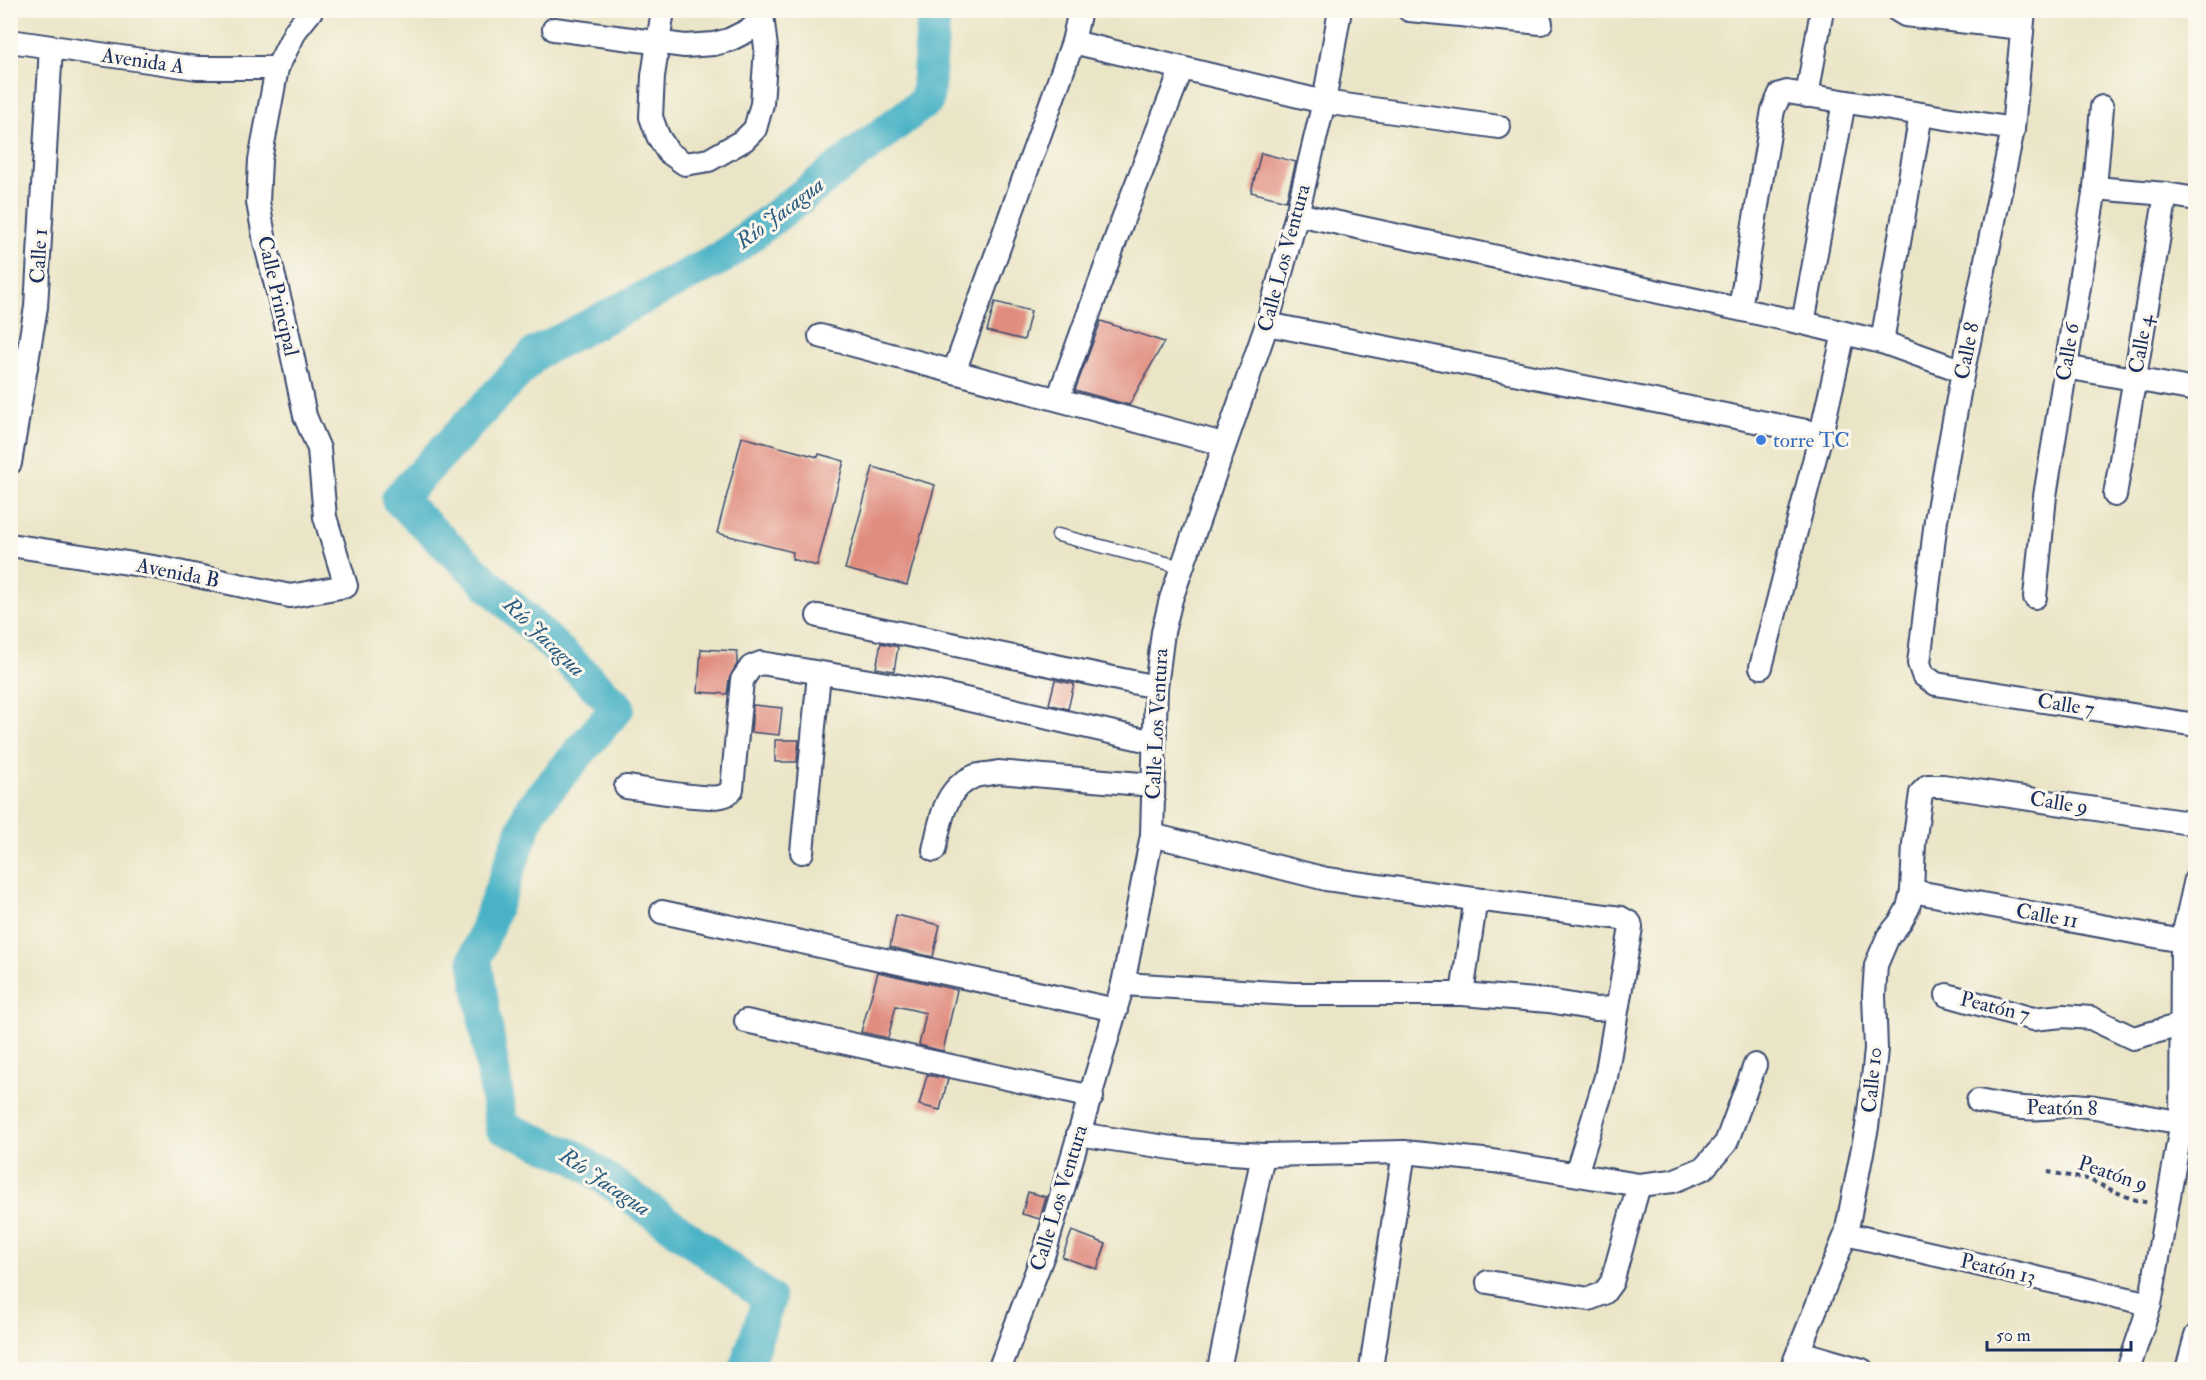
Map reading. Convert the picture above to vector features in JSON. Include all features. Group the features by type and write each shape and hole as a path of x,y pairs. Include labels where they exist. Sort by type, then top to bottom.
{"street":[{"name":"Calle Principal","path":"312,10 296,30 277,68 260,160 258,202 305,416 319,449 325,517 346,586"},
{"path":"554,29 657,41 686,46 714,44 729,40 757,17 766,48 762,104 755,129 744,140 710,160 685,164 668,152 657,136 651,117 653,76 657,41 663,10"},
{"path":"954,372 1073,42 1080,10"},
{"name":"Calle Los Ventura","path":"999,1370 1046,1247 1078,1134 1092,1097 1123,984 1152,835 1156,687 1163,632 1223,444 1267,324 1324,102 1340,10"},
{"path":"1409,10 1541,23"},
{"path":"1807,96 1822,10"},
{"path":"1897,10 1905,15 2023,19"},
{"name":"Calle 8","path":"1936,684 1928,680 1920,669 1921,641 1936,520 1963,370 2013,129 2023,19"},
{"name":"Avenida A","path":"10,41 197,68 277,68"},
{"path":"1073,42 1324,102 1499,127"},
{"name":"Calle 1","path":"10,464 36,307 51,47"},
{"path":"1058,399 1123,219 1182,68"},
{"path":"1740,308 1774,104 1780,94 1787,92 2013,129"},
{"path":"1803,322 1844,102"},
{"name":"Calle 6","path":"2035,597 2045,496 2095,188 2102,107"},
{"path":"1882,342 1921,114"},
{"path":"2095,188 2196,199"},
{"name":"Calle 4","path":"2115,495 2166,194"},
{"path":"1297,214 1803,322 1882,342 1963,370"},
{"path":"1267,324 1821,434"},
{"path":"1761,667 1821,434 1844,333"},
{"path":"820,336 1223,444"},
{"path":"2065,367 2135,378 2195,384"},
{"name":"Avenida B","path":"10,545 160,568 290,596 346,586"},
{"path":"818,616 1156,687"},
{"path":"626,787 693,796 725,796 732,789 742,680 745,672 761,663 930,691 1154,742"},
{"path":"802,852 819,674"},
{"name":"Calle 7","path":"1936,684 2196,725"},
{"path":"934,850 945,805 956,788 975,776 998,772 1153,785"},
{"name":"Calle 9","path":"1924,788 1935,785 1943,786 2196,824"},
{"name":"Calle 10","path":"1795,1361 1846,1234 1867,1127 1873,1078 1876,1049 1874,995 1876,965 1888,937 1908,908 1912,891 1919,798 1924,788"},
{"path":"1152,835 1326,879 1626,920 1631,927 1606,1077 1576,1174"},
{"path":"2128,1370 2150,1304 2181,1122 2182,941 2196,879"},
{"name":"Calle 11","path":"1912,891 2182,941"},
{"path":"1462,994 1475,905 1481,900"},
{"path":"662,912 1116,1010"},
{"path":"1123,984 1292,994 1462,994 1549,1001 1596,1009 1616,1008"},
{"name":"Peatón 7","path":"1947,995 2033,1019 2063,1016 2091,1018 2133,1038 2181,1025"},
{"path":"746,1021 1092,1097"},
{"path":"1078,1134 1186,1150 1263,1155 1404,1152 1493,1161 1638,1185 1673,1181 1704,1168 1726,1143 1755,1065"},
{"name":"Peatón 8","path":"1978,1101 2009,1107 2041,1109 2073,1105 2149,1119 2181,1122"},
{"path":"1371,1368 1404,1152"},
{"path":"1220,1364 1263,1155"},
{"path":"1488,1282 1589,1299 1604,1293 1612,1282 1638,1185"},
{"name":"Peatón 13","path":"1846,1234 2150,1304"},
{"path":"2187,1370 2196,1335"},
{"path":"1795,1361 1862,1370"}],"lane":[{"path":"1058,535 1182,567"}],"path":[{"name":"Peatón 9","path":"2048,1172 2087,1179 2132,1199 2167,1207"}],"building":[{"path":"1261,153 1296,162 1286,201 1251,192"},
{"path":"995,302 1031,311 1024,340 987,331"},
{"path":"1101,321 1164,342 1129,405 1075,390"},
{"path":"742,437 818,457 819,454 844,461 817,566 792,559 793,552 717,533"},
{"path":"873,467 935,485 907,585 845,569"},
{"path":"881,643 898,647 894,671 876,668"},
{"path":"701,649 737,651 737,664 729,679 727,694 698,692"},
{"path":"1055,680 1074,684 1068,709 1049,704"},
{"path":"753,705 782,708 779,735 751,732"},
{"path":"775,740 799,740 797,762 775,762"},
{"path":"896,915 940,925 933,957 890,947"},
{"path":"878,972 957,990 943,1051 919,1045 926,1013 896,1006 888,1038 861,1032"},
{"path":"927,1075 948,1079 940,1110 919,1105"},
{"path":"1028,1192 1046,1197 1040,1219 1022,1214"},
{"path":"1072,1231 1106,1244 1097,1269 1062,1257"}],"waterway":[{"name":"Río Jacagua","path":"745,1370 769,1299 685,1235 575,1157 502,1127 475,959 531,809 618,707 398,499 536,353 721,258 927,100 934,10"}],"place":[{"name":"torre TC","path":"1761,440"}]}
